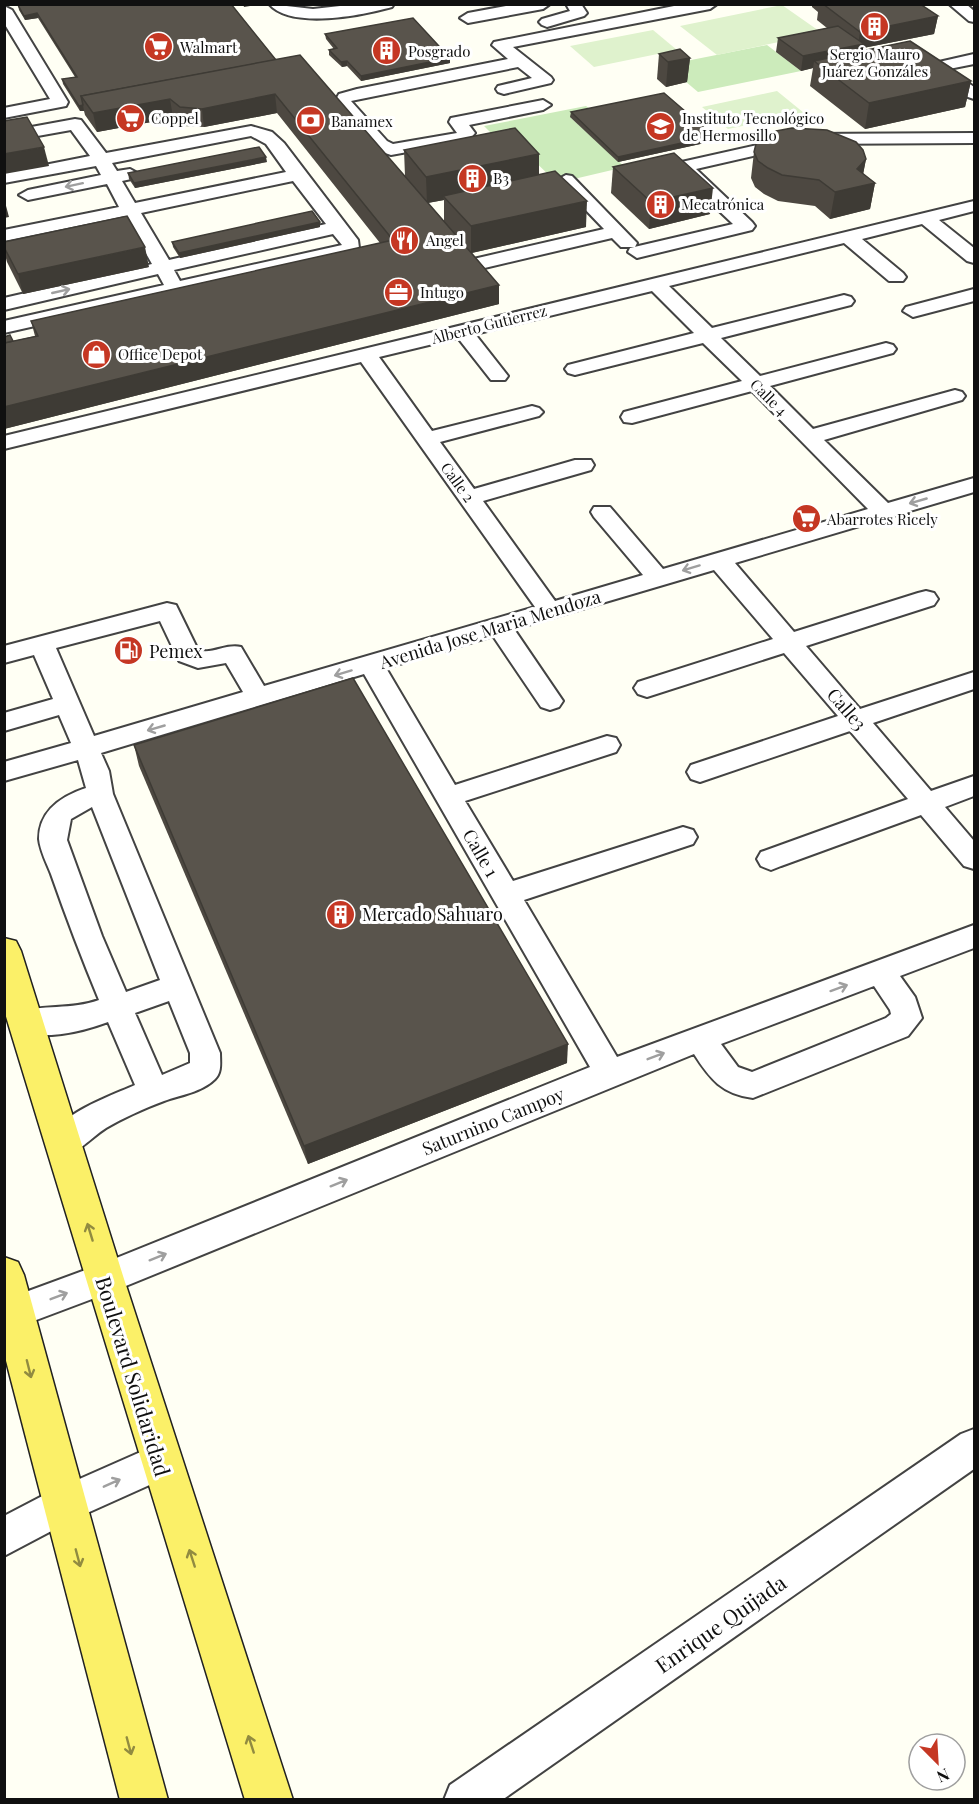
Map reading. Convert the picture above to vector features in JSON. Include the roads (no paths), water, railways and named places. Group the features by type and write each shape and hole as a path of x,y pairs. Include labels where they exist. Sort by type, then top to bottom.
{"main road":[{"name":"Boulevard Solidaridad","path":"4,951 104,1279 269,1800"},
{"path":"10,1294 63,1505 144,1800"}],"street":[{"path":"276,4 288,12 315,13 387,4"},
{"path":"524,108 504,89 545,80 463,13 543,4"},
{"path":"486,33 576,15 580,12 573,4"},
{"path":"613,8 638,4"},
{"path":"956,4 975,18"},
{"path":"500,45 708,5"},
{"path":"4,10 60,102 4,112"},
{"path":"975,59 936,67 975,94"},
{"path":"523,61 357,94 343,101 381,145 391,150 462,136 467,133 457,122 543,105"},
{"path":"4,137 75,124 101,159 175,288"},
{"path":"36,131 58,167"},
{"path":"4,327 350,248 351,244 265,133 251,131 11,177 14,207"},
{"path":"637,252 746,226 683,166 806,139 975,138"},
{"path":"252,150 286,160"},
{"path":"4,236 43,220 125,203 286,160"},
{"path":"14,207 111,178 147,171"},
{"name":"Calle 4","path":"566,180 637,252 659,282 707,335 883,511"},
{"path":"288,197 310,192"},
{"name":"Alberto Gutierrez","path":"4,443 975,206"},
{"path":"14,207 43,220"},
{"path":"925,218 975,257"},
{"path":"118,232 163,222"},
{"path":"7,298 163,267 338,227"},
{"path":"476,264 617,231"},
{"path":"848,237 896,277"},
{"path":"913,311 975,296"},
{"path":"575,369 844,301"},
{"path":"462,330 498,376"},
{"path":"632,417 886,349"},
{"name":"Calle 2","path":"366,354 550,611"},
{"path":"809,437 955,396"},
{"path":"426,439 532,412"},
{"path":"469,498 583,465"},
{"name":"Avenida Jose Maria Mendoza","path":"4,772 975,484"},
{"path":"602,512 658,578"},
{"name":"Calle3","path":"719,560 975,859"},
{"path":"646,688 926,600"},
{"path":"4,655 167,611 188,655 194,660 203,660 232,653 259,698"},
{"path":"499,626 550,702"},
{"path":"42,644 96,771 100,794 205,1053 205,1069 190,1078 153,1091 94,1119 62,1143"},
{"name":"Calle 1","path":"371,664 610,1073"},
{"path":"700,772 975,680"},
{"path":"4,722 68,703"},
{"path":"448,797 607,746"},
{"path":"771,859 975,786"},
{"path":"100,794 70,803 60,812 54,825 53,840 87,936 153,1091"},
{"path":"505,895 683,837"},
{"name":"Saturnino Campoy","path":"10,1294 104,1279 610,1073 975,936"},
{"path":"701,1039 727,1078 738,1084 753,1085 897,1027 907,1018 904,1006 881,973"},
{"path":"25,1023 81,1019 178,986"},
{"name":"Enrique Quijada","path":"465,1800 975,1447"},
{"path":"4,1537 63,1505 161,1461"}],"place":[{"name":"Sergio Mauro Juárez Gonzáles","path":"875,27"},
{"name":"Walmart","path":"159,47"},
{"name":"Posgrado","path":"387,51"},
{"name":"Coppel","path":"130,118"},
{"name":"Banamex","path":"310,121"},
{"name":"Instituto Tecnológico de Hermosillo","path":"661,127"},
{"name":"B3","path":"472,178"},
{"name":"Mecatrónica","path":"660,204"},
{"name":"Angel","path":"405,240"},
{"name":"Intugo","path":"399,292"},
{"name":"Office Depot","path":"97,354"},
{"name":"Abarrotes Ricely","path":"806,519"},
{"name":"Pemex","path":"128,651"},
{"name":"Mercado Sahuaro","path":"341,914"}]}
